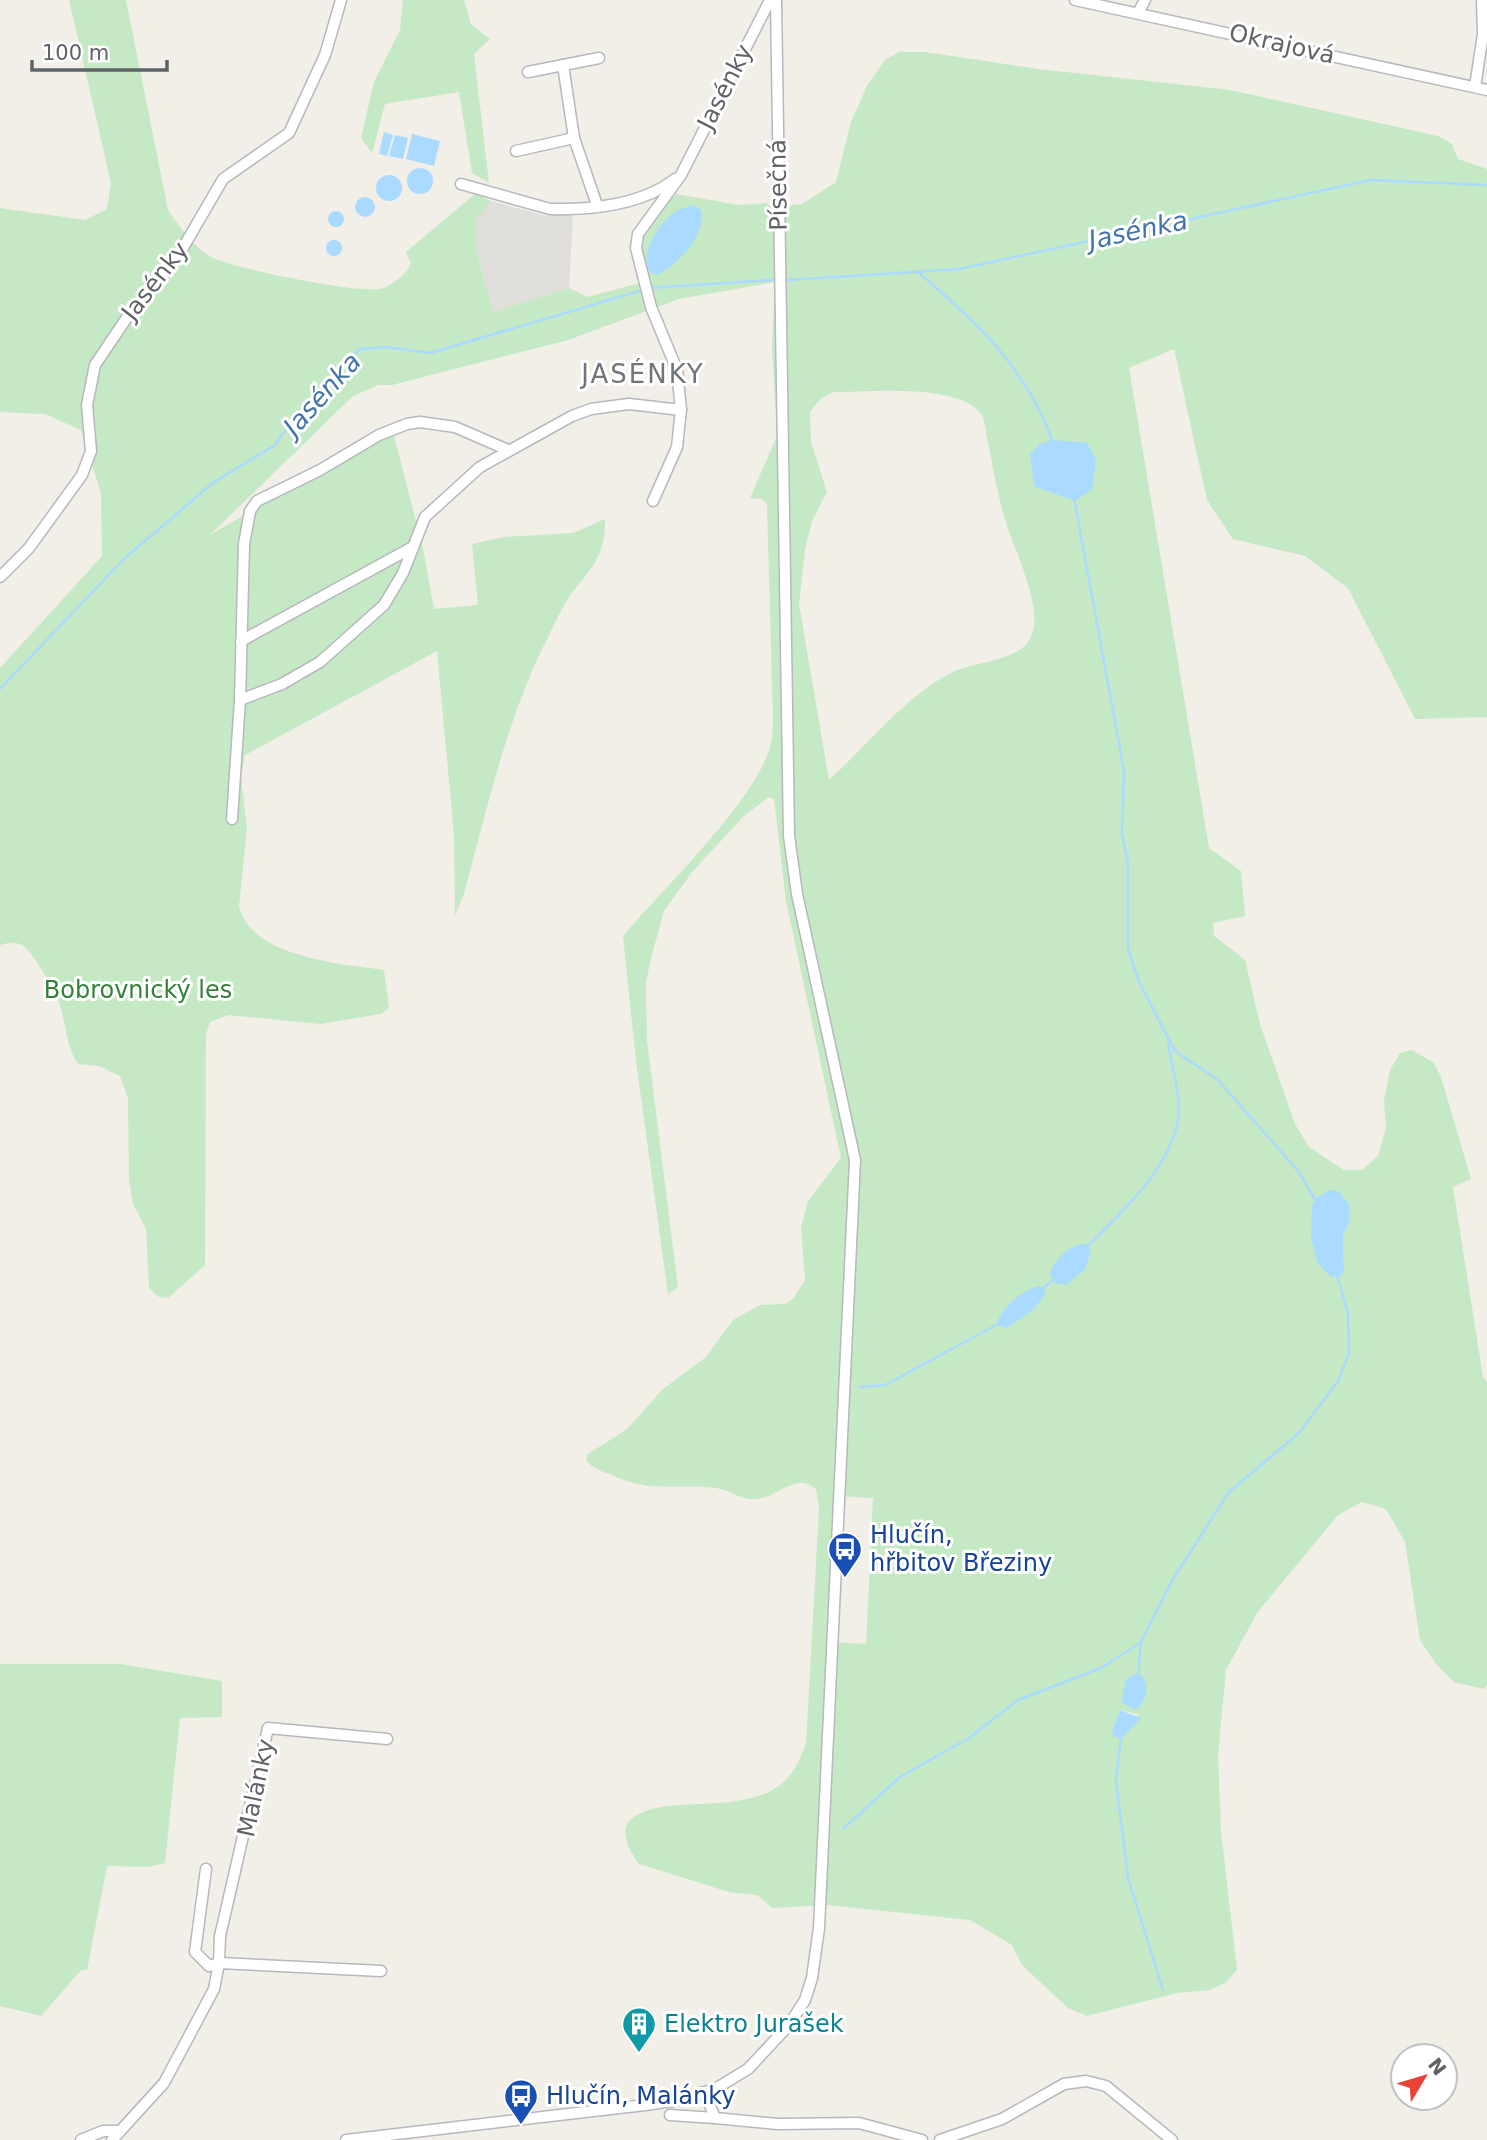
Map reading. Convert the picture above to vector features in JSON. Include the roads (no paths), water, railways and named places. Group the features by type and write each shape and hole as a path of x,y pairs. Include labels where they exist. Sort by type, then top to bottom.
{"street":[{"name":"Jasénky","path":"0,576 29,548 82,475 91,451 87,405 95,365 128,316 177,258 223,179 289,133 325,55 341,0"},
{"name":"Jasénky","path":"653,501 677,447 681,410 677,370 651,307 636,248 638,234 681,175 770,0"},
{"name":"Písečná","path":"705,2093 748,2069 789,2025 805,2000 812,1978 819,1928 855,1160 790,848 776,0"},
{"name":"Okrajová","path":"1076,0 1487,90"},
{"path":"1138,13 1144,0"},
{"path":"1475,87 1483,34 1482,0"},
{"path":"528,72 599,58"},
{"path":"563,65 574,138 597,205"},
{"path":"516,151 574,138"},
{"path":"461,184 550,209 597,205 655,192 681,175"},
{"path":"240,700 282,684 320,662 384,606 402,573 425,517 480,467 591,409 629,404 681,410"},
{"path":"232,819 240,700 244,544 250,511 257,501 320,470 379,435 407,424 420,422 454,427 508,450"},
{"path":"242,641 411,548"},
{"name":"Malánky","path":"115,2136 141,2112 164,2083 214,1989 220,1936 268,1728 387,1739"},
{"path":"206,1869 195,1952 209,1966 219,1963 381,1971"},
{"path":"940,2140 1002,2119 1064,2084 1078,2081 1106,2085 1172,2140"},
{"path":"346,2140 645,2105 705,2093 715,2119"},
{"path":"670,2115 792,2124 846,2121 922,2140"},
{"path":"81,2140 103,2131 115,2136"}],"water":[{"path":"384,132 393,135 387,156 379,154"},
{"path":"412,134 440,141 434,166 406,159"},
{"path":"395,135 408,138 403,159 389,156"},
{"path":"420,168 429,172 433,181 429,190 420,194 411,190 407,181 411,172"},
{"path":"389,175 398,179 402,188 398,197 389,201 380,197 376,188 380,179"},
{"path":"361,197 369,197 375,207 369,217 361,217 355,211 355,203"},
{"path":"693,205 701,210 701,220 699,230 689,248 657,275 649,271 647,256 658,229 670,215"},
{"path":"333,211 339,211 344,219 342,225 333,227 328,222 328,216"},
{"path":"331,240 337,240 342,248 340,254 331,256 326,251 326,245"},
{"path":"1053,440 1087,443 1096,460 1092,489 1075,501 1034,486 1030,454 1040,444"},
{"path":"1330,1190 1338,1191 1349,1205 1350,1221 1343,1235 1344,1271 1340,1276 1331,1277 1317,1262 1311,1238 1312,1206 1315,1199"},
{"path":"1085,1244 1091,1251 1085,1269 1066,1285 1055,1283 1050,1274 1059,1258 1073,1247"},
{"path":"1040,1286 1046,1293 1034,1309 1007,1328 997,1325 1002,1313 1013,1301"},
{"path":"1134,1674 1141,1675 1146,1684 1145,1698 1135,1710 1121,1702 1126,1681"},
{"path":"1120,1710 1141,1718 1121,1739 1115,1737 1112,1732"}],"waterway":[{"name":"Jasénka","path":"788,280 959,269 1371,180 1487,185"},
{"path":"919,273 980,329 1014,369 1029,391 1053,442"},
{"name":"Jasénka","path":"649,288 772,280"},
{"name":"Jasénka","path":"0,689 124,559 214,482 275,445 284,432 313,408 343,365 360,349 386,347 430,353 643,290"},
{"path":"1074,498 1124,771 1122,833 1128,864 1128,949 1139,982 1175,1051 1217,1079 1298,1171 1316,1201"},
{"path":"1085,1249 1138,1194 1170,1146 1179,1108 1168,1043"},
{"path":"1138,1677 1141,1642 1173,1579 1229,1492 1299,1433 1338,1381 1349,1354 1348,1314 1337,1275"},
{"path":"1042,1289 1053,1280"},
{"path":"860,1387 885,1385 998,1324"},
{"path":"844,1828 900,1777 969,1738 1018,1700 1101,1668 1140,1643"},
{"path":"1121,1737 1116,1781 1128,1878 1163,1990"}],"place":[{"name":"Hlučín, hřbitov Březiny","path":"845,1579"},
{"name":"Elektro Jurašek","path":"639,2054"},
{"name":"Hlučín, Malánky","path":"521,2126"}],"district":[{"name":"JASÉNKY","path":"643,374"}],"park label":[{"name":"Bobrovnický les","path":"138,990"}]}
